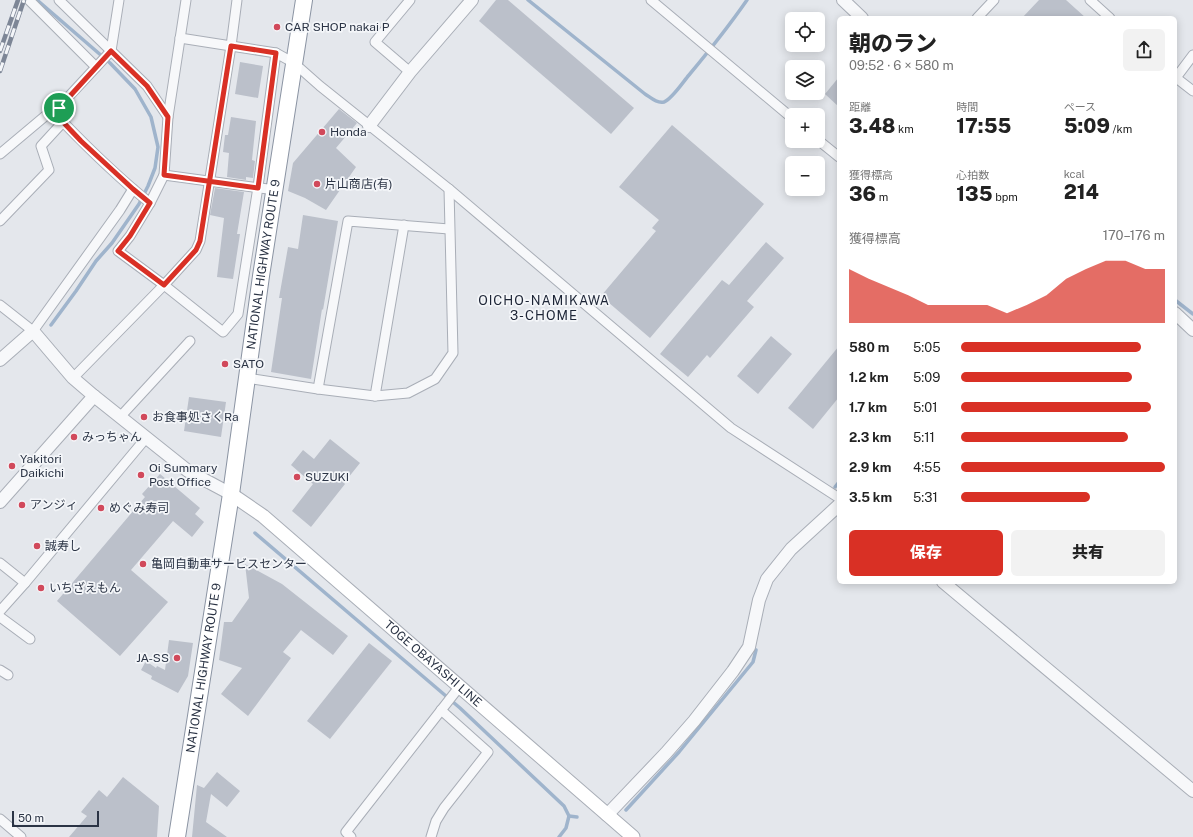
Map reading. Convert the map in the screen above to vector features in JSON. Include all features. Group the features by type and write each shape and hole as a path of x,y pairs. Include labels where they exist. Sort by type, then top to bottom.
{"highway":[{"name":"NATIONAL HIGHWAY ROUTE 9","path":"177,837 232,494 261,276 304,0"}],"main road":[{"name":"TOGE OBAYASHI LINE","path":"232,494 263,516 633,837"}],"street":[{"path":"29,0 96,67"},
{"path":"59,0 147,86 168,117"},
{"path":"0,154 50,112 59,108 111,51 119,0"},
{"path":"186,0 168,117 164,175 150,203 130,236 118,251 223,332 238,314 258,188 276,53"},
{"path":"73,378 164,285 196,250 200,241 237,0"},
{"path":"410,0 375,42 410,72"},
{"path":"369,126 410,72 472,0"},
{"path":"651,0 785,112"},
{"path":"843,0 860,16"},
{"path":"979,16 994,0"},
{"path":"1090,0 1108,16"},
{"path":"180,38 276,53 294,63 369,126 449,189 731,428 837,497"},
{"path":"1177,75 1193,55"},
{"path":"1177,79 1193,91"},
{"path":"59,108 63,122 81,141 150,203"},
{"path":"0,220 49,170 42,146 63,122"},
{"path":"825,146 837,155"},
{"path":"164,175 275,190"},
{"path":"0,360 33,331 120,210 133,189"},
{"path":"248,378 318,390 375,396 408,393 435,379 452,353 449,189"},
{"path":"318,390 348,221 449,229"},
{"path":"375,396 404,225"},
{"path":"0,304 33,331 73,378 94,396 188,471 232,494"},
{"path":"1177,315 1193,330"},
{"path":"120,417 190,341"},
{"path":"0,502 94,396"},
{"path":"0,610 25,583 146,438"},
{"path":"607,815 694,721 733,671 748,647 759,600 766,579 791,549 837,508"},
{"path":"0,563 25,583"},
{"path":"945,584 1193,791"},
{"path":"0,617 30,639"},
{"path":"0,670 8,676"},
{"path":"351,837 346,832 460,686"},
{"path":"431,837 436,821 444,808 488,752 441,710"},
{"path":"0,819 21,837"}],"building":[{"path":"496,0 508,0 634,108 611,134 479,21"},
{"path":"1039,0 1066,0 1084,16 1024,16"},
{"path":"240,62 263,66 258,98 235,94"},
{"path":"837,79 837,105 825,94"},
{"path":"339,109 357,123 336,148 356,167 326,210 305,198 288,191 293,163"},
{"path":"231,117 256,121 252,160 255,161 253,178 246,177 246,180 227,177 229,153 223,152 225,135 228,135"},
{"path":"672,125 764,204 650,338 601,296 656,231 652,228 659,220 619,187"},
{"path":"215,188 244,192 237,234 240,234 233,279 217,277 224,218 210,215"},
{"path":"303,215 338,221 311,379 271,372 282,298 279,298 288,247 298,249"},
{"path":"766,242 784,258 747,301 754,307 710,358 707,355 688,377 660,354 722,280 729,285"},
{"path":"771,336 792,354 758,394 737,376"},
{"path":"837,348 837,399 813,429 788,408"},
{"path":"189,397 226,402 221,437 184,431"},
{"path":"330,439 360,463 311,527 292,511 313,484 291,465 303,450 314,459"},
{"path":"160,474 200,508 195,514 204,522 192,537 173,521 131,570 168,602 120,656 57,601 145,497 142,494"},
{"path":"245,564 282,584 348,636 333,655 301,630 283,652 291,658 248,716 221,694 242,668 219,660 224,622 232,622 249,598"},
{"path":"169,640 193,643 188,676 178,693 151,679 152,676 141,670 146,661 156,668 157,666 165,670"},
{"path":"369,643 392,661 330,739 307,721"},
{"path":"217,772 240,791 227,807 211,794 206,822 227,837 192,837 197,785 204,788"},
{"path":"123,777 159,806 157,837 69,837 87,816 81,812 99,790 107,797"}],"waterway":[{"path":"37,0 110,63 135,89 151,117 158,147 155,168 139,204 112,243 96,261 51,325"},
{"path":"528,0 645,94 659,102 664,102 677,90 719,38 747,0"},
{"path":"1177,302 1193,314"},
{"path":"255,533 460,708 564,806 569,816 566,828 559,837"},
{"path":"626,810 679,752 753,662 756,650"},
{"path":"569,816 577,817"}],"railway":[{"path":"0,51 18,0"},
{"path":"0,71 24,0"}],"place":[{"name":"CAR SHOP nakai P","path":"277,27"},
{"name":"Honda","path":"322,132"},
{"name":"片山商店(有)","path":"317,184"},
{"name":"SATO","path":"225,364"},
{"name":"お食事処さくRa","path":"144,417"},
{"name":"みっちゃん","path":"74,437"},
{"name":"Yakitori Daikichi","path":"12,466"},
{"name":"Oi Summary Post Office","path":"141,475"},
{"name":"SUZUKI","path":"297,477"},
{"name":"アンジィ","path":"22,505"},
{"name":"めぐみ寿司","path":"101,508"},
{"name":"誠寿し","path":"37,546"},
{"name":"亀岡自動車サービスセンター","path":"143,564"},
{"name":"いちざえもん","path":"41,588"},
{"name":"JA-SS","path":"177,658"}],"district":[{"name":"OICHO-NAMIKAWA 3-CHOME","path":"544,308"}],"route":[{"path":"59,108 63,122 81,141 150,203 130,236 118,251 164,285 196,250 200,241 209,181 231,46 276,53 258,188 209,181 164,175 168,117 147,86 111,51 59,108"}]}
